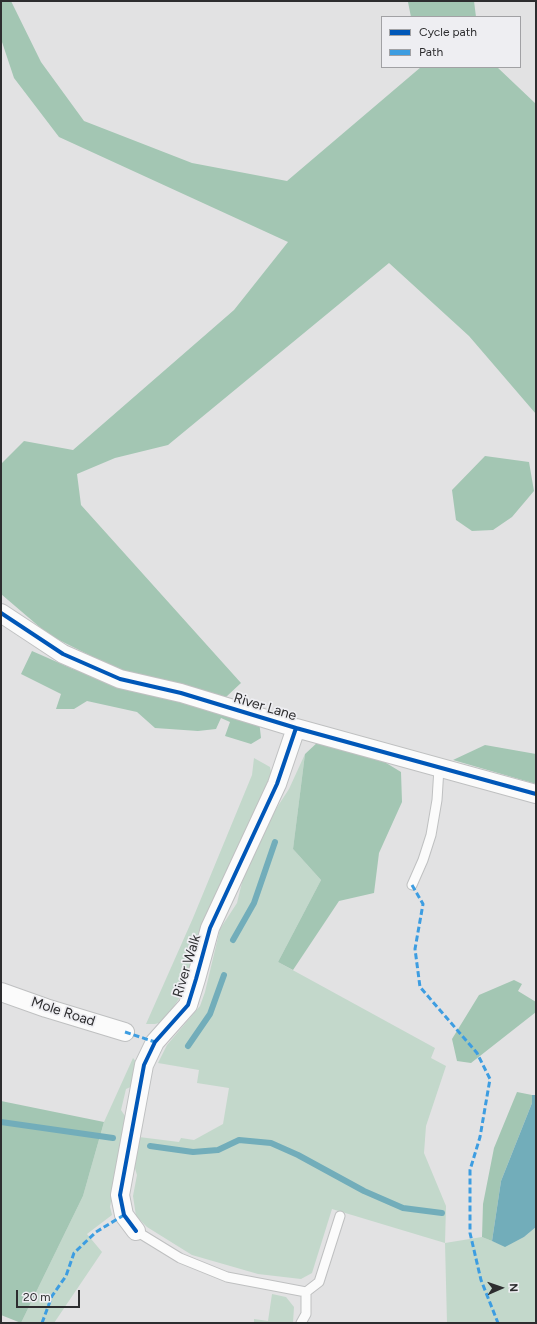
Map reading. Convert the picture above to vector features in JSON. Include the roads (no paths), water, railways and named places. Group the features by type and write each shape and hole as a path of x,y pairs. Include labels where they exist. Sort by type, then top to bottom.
{"street":[{"name":"River Lane","path":"1,613 63,654 120,679 181,693 296,728 536,794"},
{"name":"River Walk","path":"136,1231 124,1215 120,1195 144,1065 155,1042 188,1005 210,928 277,784 296,728"},
{"name":"Mole Road","path":"1,992 46,1008 125,1032"}],"lane":[{"path":"412,885 423,860 431,835 437,800 439,768"},
{"path":"136,1231 180,1258 227,1277 306,1292 319,1282 340,1216"},
{"path":"301,1323 306,1314 306,1292"}],"water":[{"path":"532,1095 536,1095 536,1227 524,1237 505,1247 492,1241 501,1181 532,1103"}],"waterway":[{"path":"233,940 254,903 275,842"},
{"path":"188,1046 210,1014 224,975"},
{"path":"1,1122 113,1138"},
{"path":"150,1146 193,1152 218,1150 239,1140 271,1143 298,1155 364,1191 403,1208 442,1213"}]}
